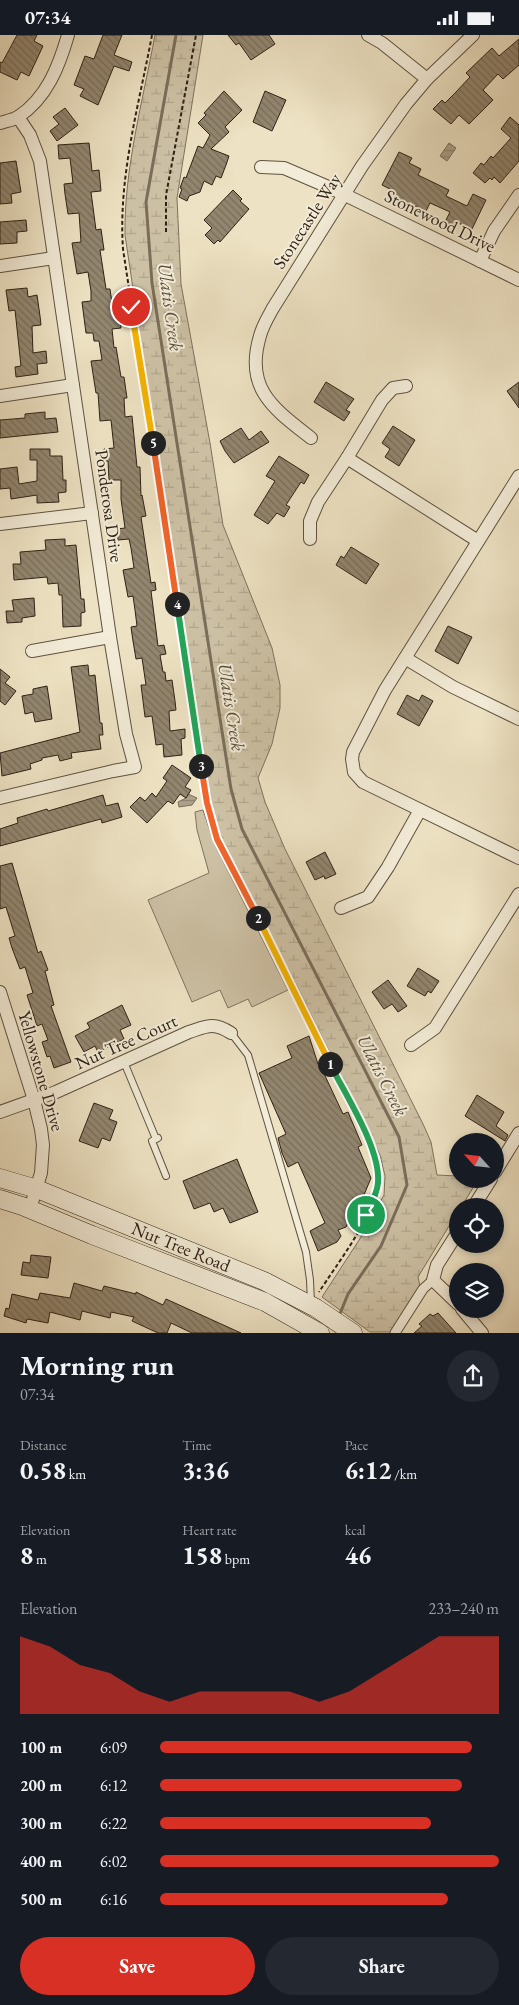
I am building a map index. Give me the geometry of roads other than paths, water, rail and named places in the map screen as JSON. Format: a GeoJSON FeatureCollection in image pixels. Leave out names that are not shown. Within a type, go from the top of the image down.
{"type":"FeatureCollection","features":[{"type":"Feature","properties":{"kind":"main road","name":"Nut Tree Road"},"geometry":{"type":"LineString","coordinates":[[0,1178],[37,1189],[248,1274],[314,1306],[353,1332]]}},
{"type":"Feature","properties":{"kind":"main road","name":"Nut Tree Road"},"geometry":{"type":"LineString","coordinates":[[0,1199],[30,1209],[265,1302],[317,1331]]}},
{"type":"Feature","properties":{"kind":"street"},"geometry":{"type":"LineString","coordinates":[[0,123],[18,117],[40,96],[54,77],[68,35]]}},
{"type":"Feature","properties":{"kind":"street"},"geometry":{"type":"LineString","coordinates":[[368,35],[382,43],[427,79]]}},
{"type":"Feature","properties":{"kind":"street","name":"Stonecastle Way"},"geometry":{"type":"LineString","coordinates":[[312,438],[284,417],[267,400],[257,381],[256,357],[260,336],[272,308],[384,135],[427,79],[473,35]]}},
{"type":"Feature","properties":{"kind":"street","name":"Ponderosa Drive"},"geometry":{"type":"LineString","coordinates":[[0,798],[135,767],[126,734],[110,637],[40,161],[30,135],[18,117]]}},
{"type":"Feature","properties":{"kind":"street","name":"Stonewood Drive"},"geometry":{"type":"LineString","coordinates":[[261,167],[284,168],[345,195],[519,280]]}},
{"type":"Feature","properties":{"kind":"street"},"geometry":{"type":"LineString","coordinates":[[480,261],[494,231],[519,195]]}},
{"type":"Feature","properties":{"kind":"street"},"geometry":{"type":"LineString","coordinates":[[0,266],[54,258]]}},
{"type":"Feature","properties":{"kind":"street"},"geometry":{"type":"LineString","coordinates":[[0,396],[73,385]]}},
{"type":"Feature","properties":{"kind":"street"},"geometry":{"type":"LineString","coordinates":[[310,539],[310,521],[318,502],[382,400],[393,389],[406,386]]}},
{"type":"Feature","properties":{"kind":"street"},"geometry":{"type":"LineString","coordinates":[[347,458],[478,541]]}},
{"type":"Feature","properties":{"kind":"street"},"geometry":{"type":"LineString","coordinates":[[519,476],[385,690],[353,752],[352,766],[358,779],[363,782],[519,858]]}},
{"type":"Feature","properties":{"kind":"street"},"geometry":{"type":"LineString","coordinates":[[0,524],[92,513]]}},
{"type":"Feature","properties":{"kind":"street"},"geometry":{"type":"LineString","coordinates":[[32,651],[110,637]]}},
{"type":"Feature","properties":{"kind":"street"},"geometry":{"type":"LineString","coordinates":[[405,658],[452,687],[519,719]]}},
{"type":"Feature","properties":{"kind":"street"},"geometry":{"type":"LineString","coordinates":[[341,908],[368,897],[388,867],[420,810]]}},
{"type":"Feature","properties":{"kind":"street"},"geometry":{"type":"LineString","coordinates":[[411,1045],[434,1028],[519,894]]}},
{"type":"Feature","properties":{"kind":"street","name":"Yellowstone Drive"},"geometry":{"type":"LineString","coordinates":[[0,992],[34,1100],[43,1145],[41,1173],[30,1209]]}},
{"type":"Feature","properties":{"kind":"street","name":"Nut Tree Court"},"geometry":{"type":"LineString","coordinates":[[34,1100],[211,1024],[231,1033]]}},
{"type":"Feature","properties":{"kind":"street"},"geometry":{"type":"LineString","coordinates":[[0,1112],[34,1100]]}},
{"type":"Feature","properties":{"kind":"street"},"geometry":{"type":"LineString","coordinates":[[504,1157],[519,1133]]}},
{"type":"Feature","properties":{"kind":"street"},"geometry":{"type":"LineString","coordinates":[[395,1333],[423,1289],[433,1280],[437,1265],[449,1246]]}},
{"type":"Feature","properties":{"kind":"street"},"geometry":{"type":"LineString","coordinates":[[433,1280],[449,1295]]}},
{"type":"Feature","properties":{"kind":"street"},"geometry":{"type":"LineString","coordinates":[[470,1318],[482,1333]]}},
{"type":"Feature","properties":{"kind":"lane"},"geometry":{"type":"LineString","coordinates":[[231,1033],[248,1055],[306,1252],[314,1306]]}},
{"type":"Feature","properties":{"kind":"lane"},"geometry":{"type":"LineString","coordinates":[[124,1062],[158,1138],[152,1141],[166,1176]]}},
{"type":"Feature","properties":{"kind":"waterway","name":"Ulatis Creek"},"geometry":{"type":"LineString","coordinates":[[176,35],[146,202],[152,283],[231,789],[242,829],[399,1137],[407,1185],[381,1246],[348,1294],[339,1316]]}}]}
